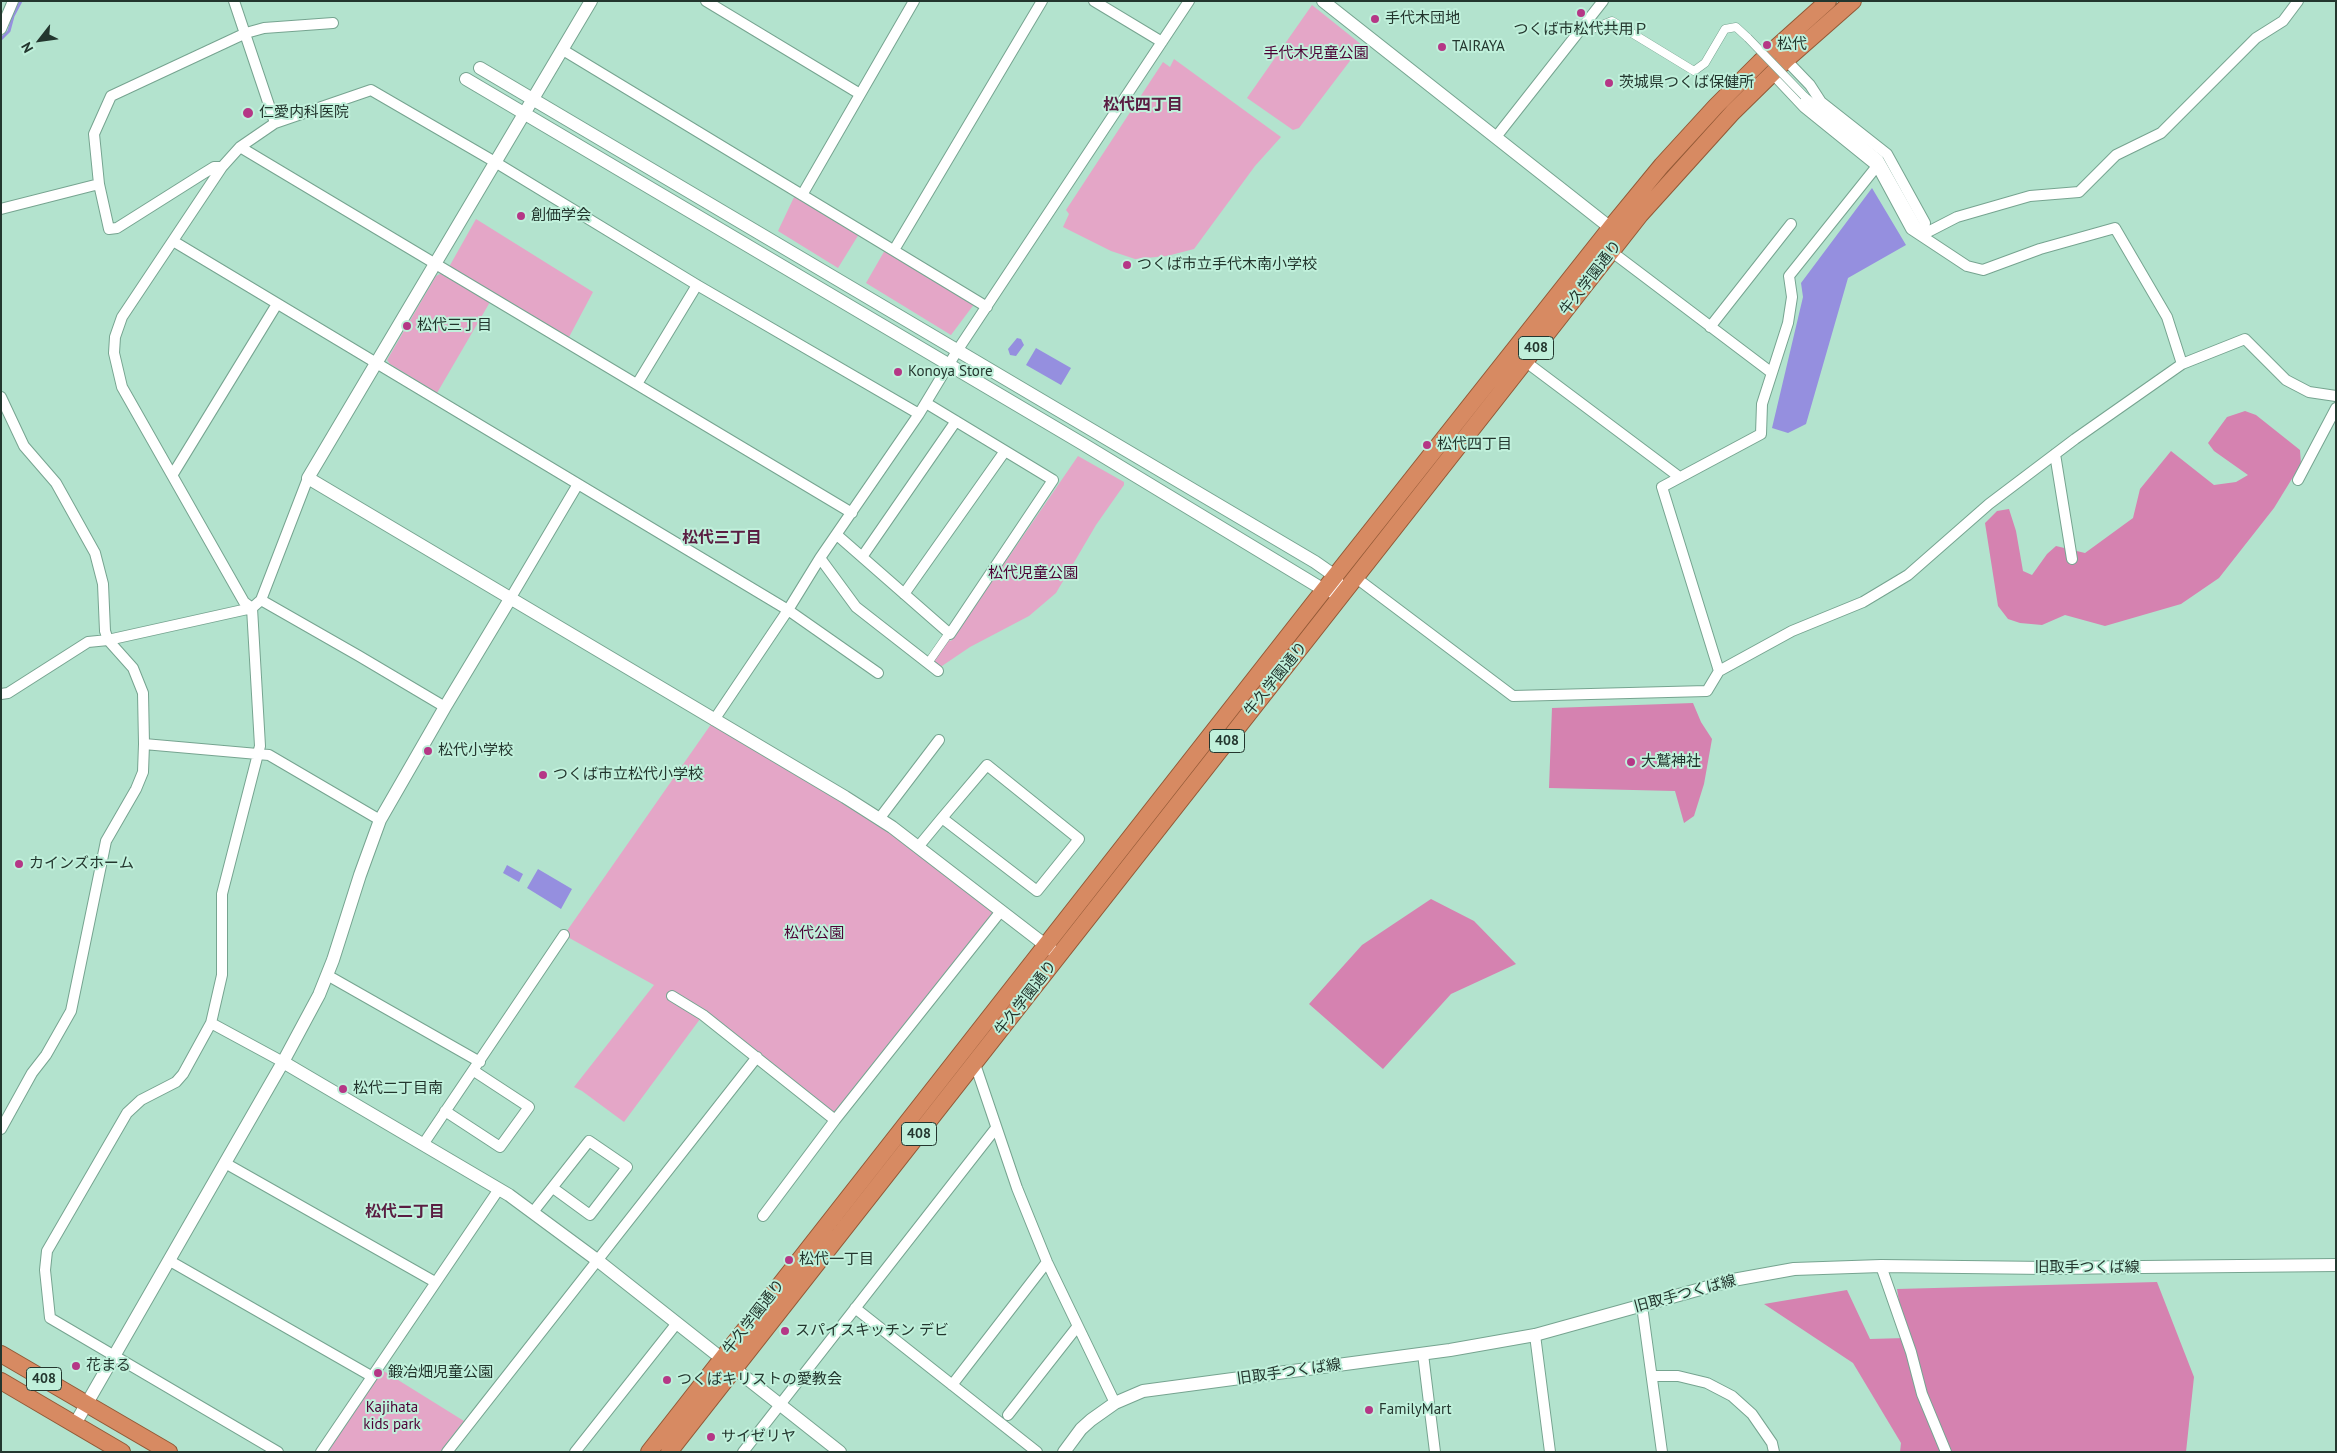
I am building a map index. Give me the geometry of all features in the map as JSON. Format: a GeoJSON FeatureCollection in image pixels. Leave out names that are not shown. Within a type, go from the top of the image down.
{"type":"FeatureCollection","features":[{"type":"Feature","properties":{"kind":"highway","name":"牛久学園通り"},"geometry":{"type":"LineString","coordinates":[[649,1452],[728,1363],[975,1064],[1052,950],[1355,578],[1612,252],[1617,232],[1662,165],[1716,106],[1760,62],[1828,1]]}},
{"type":"Feature","properties":{"kind":"highway","name":"牛久学園通り"},"geometry":{"type":"LineString","coordinates":[[669,1452],[728,1363],[1052,950],[1335,576],[1617,232],[1772,73],[1853,1]]}},
{"type":"Feature","properties":{"kind":"highway","name":"408"},"geometry":{"type":"LineString","coordinates":[[1,1354],[169,1452]]}},
{"type":"Feature","properties":{"kind":"highway","name":"408"},"geometry":{"type":"LineString","coordinates":[[1,1381],[117,1451]]}},
{"type":"Feature","properties":{"kind":"street"},"geometry":{"type":"LineString","coordinates":[[1,29],[13,1]]}},
{"type":"Feature","properties":{"kind":"street"},"geometry":{"type":"LineString","coordinates":[[234,1],[275,123]]}},
{"type":"Feature","properties":{"kind":"street"},"geometry":{"type":"LineString","coordinates":[[1,694],[8,693],[88,642],[108,640],[252,608],[261,600],[308,478],[591,1]]}},
{"type":"Feature","properties":{"kind":"street"},"geometry":{"type":"LineString","coordinates":[[706,1],[860,94]]}},
{"type":"Feature","properties":{"kind":"street"},"geometry":{"type":"LineString","coordinates":[[802,194],[914,1]]}},
{"type":"Feature","properties":{"kind":"street"},"geometry":{"type":"LineString","coordinates":[[894,250],[1042,1]]}},
{"type":"Feature","properties":{"kind":"street"},"geometry":{"type":"LineString","coordinates":[[1094,1],[1162,42]]}},
{"type":"Feature","properties":{"kind":"street"},"geometry":{"type":"LineString","coordinates":[[714,720],[788,610],[820,558],[919,414],[957,351],[1189,1]]}},
{"type":"Feature","properties":{"kind":"street"},"geometry":{"type":"LineString","coordinates":[[1323,1],[1617,232]]}},
{"type":"Feature","properties":{"kind":"street"},"geometry":{"type":"LineString","coordinates":[[1496,137],[1603,1]]}},
{"type":"Feature","properties":{"kind":"street"},"geometry":{"type":"LineString","coordinates":[[1922,235],[1957,217],[2030,196],[2079,192],[2116,155],[2161,133],[2256,38],[2283,21],[2298,1]]}},
{"type":"Feature","properties":{"kind":"street"},"geometry":{"type":"LineString","coordinates":[[1582,26],[1590,30],[1612,21],[1694,71],[1705,63],[1725,28],[1736,27],[1804,96],[1879,159],[1922,235]]}},
{"type":"Feature","properties":{"kind":"street"},"geometry":{"type":"LineString","coordinates":[[222,166],[201,175],[117,228],[109,229],[99,184],[94,134],[111,96],[246,33],[264,28],[334,22]]}},
{"type":"Feature","properties":{"kind":"street"},"geometry":{"type":"LineString","coordinates":[[562,50],[987,307]]}},
{"type":"Feature","properties":{"kind":"street"},"geometry":{"type":"LineString","coordinates":[[1786,60],[1810,85],[1821,102],[1887,154],[1925,223],[1922,235]]}},
{"type":"Feature","properties":{"kind":"street"},"geometry":{"type":"LineString","coordinates":[[480,68],[1335,576],[1342,594]]}},
{"type":"Feature","properties":{"kind":"street"},"geometry":{"type":"LineString","coordinates":[[1772,73],[1804,107],[1877,166],[1911,229],[1967,266],[1983,270],[2040,249],[2115,228],[2167,317],[2182,364]]}},
{"type":"Feature","properties":{"kind":"street"},"geometry":{"type":"LineString","coordinates":[[466,79],[948,366],[1084,444],[1324,590],[1342,594]]}},
{"type":"Feature","properties":{"kind":"street"},"geometry":{"type":"LineString","coordinates":[[278,1452],[50,1318],[45,1270],[47,1252],[127,1113],[141,1100],[176,1082],[183,1074],[211,1023],[222,975],[222,894],[260,746],[252,608],[244,602],[122,387],[114,353],[115,337],[122,317],[222,166],[240,147],[275,123],[371,90],[495,162],[697,285],[919,414]]}},
{"type":"Feature","properties":{"kind":"street"},"geometry":{"type":"LineString","coordinates":[[240,147],[852,513]]}},
{"type":"Feature","properties":{"kind":"street"},"geometry":{"type":"LineString","coordinates":[[1719,671],[1662,487],[1678,476],[1761,434],[1762,404],[1788,323],[1792,297],[1789,276],[1877,166]]}},
{"type":"Feature","properties":{"kind":"street"},"geometry":{"type":"LineString","coordinates":[[1,209],[99,184]]}},
{"type":"Feature","properties":{"kind":"street"},"geometry":{"type":"LineString","coordinates":[[1710,327],[1791,224]]}},
{"type":"Feature","properties":{"kind":"street"},"geometry":{"type":"LineString","coordinates":[[172,241],[788,610],[878,672]]}},
{"type":"Feature","properties":{"kind":"street"},"geometry":{"type":"LineString","coordinates":[[1612,252],[1772,373]]}},
{"type":"Feature","properties":{"kind":"street"},"geometry":{"type":"LineString","coordinates":[[637,384],[697,285]]}},
{"type":"Feature","properties":{"kind":"street"},"geometry":{"type":"LineString","coordinates":[[173,474],[277,304]]}},
{"type":"Feature","properties":{"kind":"street"},"geometry":{"type":"LineString","coordinates":[[1355,578],[1513,696],[1707,691],[1719,671],[1792,631],[1863,602],[1908,575],[1989,504],[2142,390],[2182,364],[2245,339],[2286,380],[2309,392],[2336,396]]}},
{"type":"Feature","properties":{"kind":"street"},"geometry":{"type":"LineString","coordinates":[[1526,362],[1678,476]]}},
{"type":"Feature","properties":{"kind":"street"},"geometry":{"type":"LineString","coordinates":[[1,397],[24,446],[56,483],[95,553],[103,584],[105,631],[108,640],[133,668],[143,693],[144,744],[143,772],[136,789],[106,841],[71,1011],[46,1055],[32,1073],[1,1129]]}},
{"type":"Feature","properties":{"kind":"street"},"geometry":{"type":"LineString","coordinates":[[926,403],[1053,480],[928,663]]}},
{"type":"Feature","properties":{"kind":"street"},"geometry":{"type":"LineString","coordinates":[[2298,480],[2336,408]]}},
{"type":"Feature","properties":{"kind":"street"},"geometry":{"type":"LineString","coordinates":[[862,557],[956,421]]}},
{"type":"Feature","properties":{"kind":"street"},"geometry":{"type":"LineString","coordinates":[[904,594],[1005,451]]}},
{"type":"Feature","properties":{"kind":"street"},"geometry":{"type":"LineString","coordinates":[[2055,454],[2072,559]]}},
{"type":"Feature","properties":{"kind":"street"},"geometry":{"type":"LineString","coordinates":[[308,478],[845,797],[918,847],[1052,950]]}},
{"type":"Feature","properties":{"kind":"street"},"geometry":{"type":"LineString","coordinates":[[75,1424],[283,1062],[327,975],[380,820],[578,484]]}},
{"type":"Feature","properties":{"kind":"street"},"geometry":{"type":"LineString","coordinates":[[837,535],[949,633]]}},
{"type":"Feature","properties":{"kind":"street"},"geometry":{"type":"LineString","coordinates":[[820,558],[856,607],[938,671]]}},
{"type":"Feature","properties":{"kind":"street"},"geometry":{"type":"LineString","coordinates":[[261,600],[360,656],[445,708]]}},
{"type":"Feature","properties":{"kind":"street"},"geometry":{"type":"LineString","coordinates":[[879,819],[939,740]]}},
{"type":"Feature","properties":{"kind":"street"},"geometry":{"type":"LineString","coordinates":[[144,744],[269,755],[380,820]]}},
{"type":"Feature","properties":{"kind":"street"},"geometry":{"type":"LineString","coordinates":[[918,847],[942,818],[987,765],[1079,839],[1037,891],[942,818]]}},
{"type":"Feature","properties":{"kind":"street"},"geometry":{"type":"LineString","coordinates":[[763,1216],[835,1120],[1001,911]]}},
{"type":"Feature","properties":{"kind":"street"},"geometry":{"type":"LineString","coordinates":[[424,1143],[564,935]]}},
{"type":"Feature","properties":{"kind":"street"},"geometry":{"type":"LineString","coordinates":[[327,975],[480,1062]]}},
{"type":"Feature","properties":{"kind":"street"},"geometry":{"type":"LineString","coordinates":[[672,996],[703,1015],[835,1120]]}},
{"type":"Feature","properties":{"kind":"street"},"geometry":{"type":"LineString","coordinates":[[211,1023],[283,1062],[499,1188],[597,1260],[840,1452]]}},
{"type":"Feature","properties":{"kind":"street"},"geometry":{"type":"LineString","coordinates":[[447,1452],[757,1057]]}},
{"type":"Feature","properties":{"kind":"street"},"geometry":{"type":"LineString","coordinates":[[975,1064],[1017,1188],[1047,1262],[1115,1403]]}},
{"type":"Feature","properties":{"kind":"street"},"geometry":{"type":"LineString","coordinates":[[445,1112],[500,1147],[529,1107],[474,1071]]}},
{"type":"Feature","properties":{"kind":"street"},"geometry":{"type":"LineString","coordinates":[[743,1452],[996,1128]]}},
{"type":"Feature","properties":{"kind":"street"},"geometry":{"type":"LineString","coordinates":[[533,1212],[589,1141],[627,1167],[590,1215],[553,1188]]}},
{"type":"Feature","properties":{"kind":"street"},"geometry":{"type":"LineString","coordinates":[[225,1163],[435,1282]]}},
{"type":"Feature","properties":{"kind":"street"},"geometry":{"type":"LineString","coordinates":[[321,1452],[499,1188]]}},
{"type":"Feature","properties":{"kind":"street"},"geometry":{"type":"LineString","coordinates":[[170,1261],[371,1376]]}},
{"type":"Feature","properties":{"kind":"street"},"geometry":{"type":"LineString","coordinates":[[952,1385],[1047,1262]]}},
{"type":"Feature","properties":{"kind":"street","name":"旧取手つくば線"},"geometry":{"type":"LineString","coordinates":[[1064,1452],[1081,1429],[1115,1403],[1143,1391],[1423,1354],[1535,1335],[1734,1280],[1794,1269],[1881,1266],[2046,1268],[2336,1265]]}},
{"type":"Feature","properties":{"kind":"street"},"geometry":{"type":"LineString","coordinates":[[1881,1266],[1911,1352],[1922,1394],[1946,1452]]}},
{"type":"Feature","properties":{"kind":"street"},"geometry":{"type":"LineString","coordinates":[[1642,1306],[1662,1452]]}},
{"type":"Feature","properties":{"kind":"street"},"geometry":{"type":"LineString","coordinates":[[855,1308],[1037,1452]]}},
{"type":"Feature","properties":{"kind":"street"},"geometry":{"type":"LineString","coordinates":[[575,1452],[677,1323]]}},
{"type":"Feature","properties":{"kind":"street"},"geometry":{"type":"LineString","coordinates":[[1008,1414],[1077,1327]]}},
{"type":"Feature","properties":{"kind":"street"},"geometry":{"type":"LineString","coordinates":[[1535,1335],[1550,1452]]}},
{"type":"Feature","properties":{"kind":"street"},"geometry":{"type":"LineString","coordinates":[[1423,1354],[1435,1452]]}},
{"type":"Feature","properties":{"kind":"street"},"geometry":{"type":"LineString","coordinates":[[1652,1376],[1678,1376],[1707,1382],[1732,1396],[1752,1414],[1772,1443],[1774,1452]]}},
{"type":"Feature","properties":{"kind":"green space","name":"手代木児童公園"},"geometry":{"type":"Polygon","coordinates":[[[1312,5],[1362,45],[1299,128],[1293,130],[1247,98],[1312,5]]]}},
{"type":"Feature","properties":{"kind":"green space"},"geometry":{"type":"Polygon","coordinates":[[[1174,59],[1281,137],[1255,166],[1194,249],[1167,256],[1135,259],[1111,251],[1063,227],[1069,214],[1066,210],[1163,62],[1170,67],[1174,59]]]}},
{"type":"Feature","properties":{"kind":"green space"},"geometry":{"type":"Polygon","coordinates":[[[795,195],[859,234],[838,268],[778,231],[795,195]]]}},
{"type":"Feature","properties":{"kind":"green space"},"geometry":{"type":"Polygon","coordinates":[[[476,219],[593,292],[568,339],[449,267],[476,219]]]}},
{"type":"Feature","properties":{"kind":"green space"},"geometry":{"type":"Polygon","coordinates":[[[885,250],[975,303],[951,335],[866,283],[885,250]]]}},
{"type":"Feature","properties":{"kind":"green space"},"geometry":{"type":"Polygon","coordinates":[[[442,273],[490,302],[437,393],[390,364],[387,360],[436,276],[442,273]]]}},
{"type":"Feature","properties":{"kind":"green space","name":"松代児童公園"},"geometry":{"type":"Polygon","coordinates":[[[1078,456],[1124,482],[1124,485],[1096,525],[1056,593],[1029,616],[970,647],[939,668],[932,663],[949,640],[951,641],[1078,456]]]}},
{"type":"Feature","properties":{"kind":"green space","name":"松代公園"},"geometry":{"type":"Polygon","coordinates":[[[714,720],[845,797],[1001,911],[835,1120],[703,1015],[624,1122],[574,1087],[654,985],[564,935],[714,720]]]}},
{"type":"Feature","properties":{"kind":"green space","name":"Kajihata kids park"},"geometry":{"type":"Polygon","coordinates":[[[382,1370],[464,1421],[440,1452],[325,1452],[382,1370]]]}},
{"type":"Feature","properties":{"kind":"shaded area"},"geometry":{"type":"Polygon","coordinates":[[[1872,188],[1906,245],[1848,278],[1806,424],[1788,433],[1772,428],[1803,297],[1801,283],[1872,188]]]}},
{"type":"Feature","properties":{"kind":"shaded area"},"geometry":{"type":"Polygon","coordinates":[[[1017,338],[1021,339],[1024,345],[1016,356],[1010,355],[1008,349],[1017,338]]]}},
{"type":"Feature","properties":{"kind":"shaded area"},"geometry":{"type":"Polygon","coordinates":[[[1036,348],[1071,368],[1061,385],[1026,365],[1036,348]]]}},
{"type":"Feature","properties":{"kind":"shaded area"},"geometry":{"type":"Polygon","coordinates":[[[2245,411],[2256,415],[2300,450],[2301,464],[2274,508],[2219,578],[2181,604],[2105,626],[2065,615],[2042,625],[2020,623],[2008,619],[1998,606],[1985,523],[1997,511],[2009,509],[2016,531],[2023,571],[2032,575],[2047,554],[2056,546],[2085,553],[2133,518],[2140,489],[2171,451],[2214,485],[2236,482],[2248,475],[2214,451],[2208,443],[2227,417],[2245,411]]]}},
{"type":"Feature","properties":{"kind":"shaded area"},"geometry":{"type":"Polygon","coordinates":[[[1693,703],[1701,722],[1712,739],[1704,784],[1694,816],[1684,823],[1675,791],[1549,788],[1552,708],[1693,703]]]}},
{"type":"Feature","properties":{"kind":"shaded area"},"geometry":{"type":"Polygon","coordinates":[[[507,865],[523,874],[519,882],[503,873],[507,865]]]}},
{"type":"Feature","properties":{"kind":"shaded area"},"geometry":{"type":"Polygon","coordinates":[[[538,869],[572,889],[561,909],[527,888],[538,869]]]}},
{"type":"Feature","properties":{"kind":"shaded area"},"geometry":{"type":"Polygon","coordinates":[[[1431,899],[1474,921],[1516,964],[1451,994],[1383,1069],[1309,1004],[1362,945],[1431,899]]]}},
{"type":"Feature","properties":{"kind":"shaded area"},"geometry":{"type":"Polygon","coordinates":[[[2157,1282],[2194,1377],[2186,1452],[1900,1452],[1901,1443],[1853,1363],[1764,1304],[1847,1290],[1870,1339],[1905,1338],[1897,1289],[2157,1282]]]}},
{"type":"Feature","properties":{"kind":"waterway"},"geometry":{"type":"LineString","coordinates":[[1,39],[9,31],[13,16],[21,1]]}},
{"type":"Feature","properties":{"kind":"place","name":"つくば市松代共用Ｐ"},"geometry":{"type":"Point","coordinates":[1581,13]}},
{"type":"Feature","properties":{"kind":"place","name":"手代木団地"},"geometry":{"type":"Point","coordinates":[1375,19]}},
{"type":"Feature","properties":{"kind":"place","name":"松代"},"geometry":{"type":"Point","coordinates":[1767,45]}},
{"type":"Feature","properties":{"kind":"place","name":"TAIRAYA"},"geometry":{"type":"Point","coordinates":[1442,47]}},
{"type":"Feature","properties":{"kind":"place","name":"茨城県つくば保健所"},"geometry":{"type":"Point","coordinates":[1609,83]}},
{"type":"Feature","properties":{"kind":"place","name":"仁愛内科医院"},"geometry":{"type":"Point","coordinates":[248,113]}},
{"type":"Feature","properties":{"kind":"place","name":"創価学会"},"geometry":{"type":"Point","coordinates":[521,216]}},
{"type":"Feature","properties":{"kind":"place","name":"つくば市立手代木南小学校"},"geometry":{"type":"Point","coordinates":[1127,265]}},
{"type":"Feature","properties":{"kind":"place","name":"松代三丁目"},"geometry":{"type":"Point","coordinates":[407,326]}},
{"type":"Feature","properties":{"kind":"place","name":"Konoya Store"},"geometry":{"type":"Point","coordinates":[898,372]}},
{"type":"Feature","properties":{"kind":"place","name":"松代四丁目"},"geometry":{"type":"Point","coordinates":[1427,445]}},
{"type":"Feature","properties":{"kind":"place","name":"松代小学校"},"geometry":{"type":"Point","coordinates":[428,751]}},
{"type":"Feature","properties":{"kind":"place","name":"大鷲神社"},"geometry":{"type":"Point","coordinates":[1631,762]}},
{"type":"Feature","properties":{"kind":"place","name":"つくば市立松代小学校"},"geometry":{"type":"Point","coordinates":[543,775]}},
{"type":"Feature","properties":{"kind":"place","name":"カインズホーム"},"geometry":{"type":"Point","coordinates":[19,864]}},
{"type":"Feature","properties":{"kind":"place","name":"松代二丁目南"},"geometry":{"type":"Point","coordinates":[343,1089]}},
{"type":"Feature","properties":{"kind":"place","name":"松代一丁目"},"geometry":{"type":"Point","coordinates":[789,1260]}},
{"type":"Feature","properties":{"kind":"place","name":"スパイスキッチン デビ"},"geometry":{"type":"Point","coordinates":[785,1331]}},
{"type":"Feature","properties":{"kind":"place","name":"花まる"},"geometry":{"type":"Point","coordinates":[76,1366]}},
{"type":"Feature","properties":{"kind":"place","name":"鍛冶畑児童公園"},"geometry":{"type":"Point","coordinates":[378,1373]}},
{"type":"Feature","properties":{"kind":"place","name":"つくばキリストの愛教会"},"geometry":{"type":"Point","coordinates":[667,1380]}},
{"type":"Feature","properties":{"kind":"place","name":"FamilyMart"},"geometry":{"type":"Point","coordinates":[1369,1410]}},
{"type":"Feature","properties":{"kind":"place","name":"サイゼリヤ"},"geometry":{"type":"Point","coordinates":[711,1437]}},
{"type":"Feature","properties":{"kind":"district","name":"松代四丁目"},"geometry":{"type":"Point","coordinates":[1143,105]}},
{"type":"Feature","properties":{"kind":"district","name":"松代三丁目"},"geometry":{"type":"Point","coordinates":[722,538]}},
{"type":"Feature","properties":{"kind":"district","name":"松代二丁目"},"geometry":{"type":"Point","coordinates":[405,1212]}}]}
